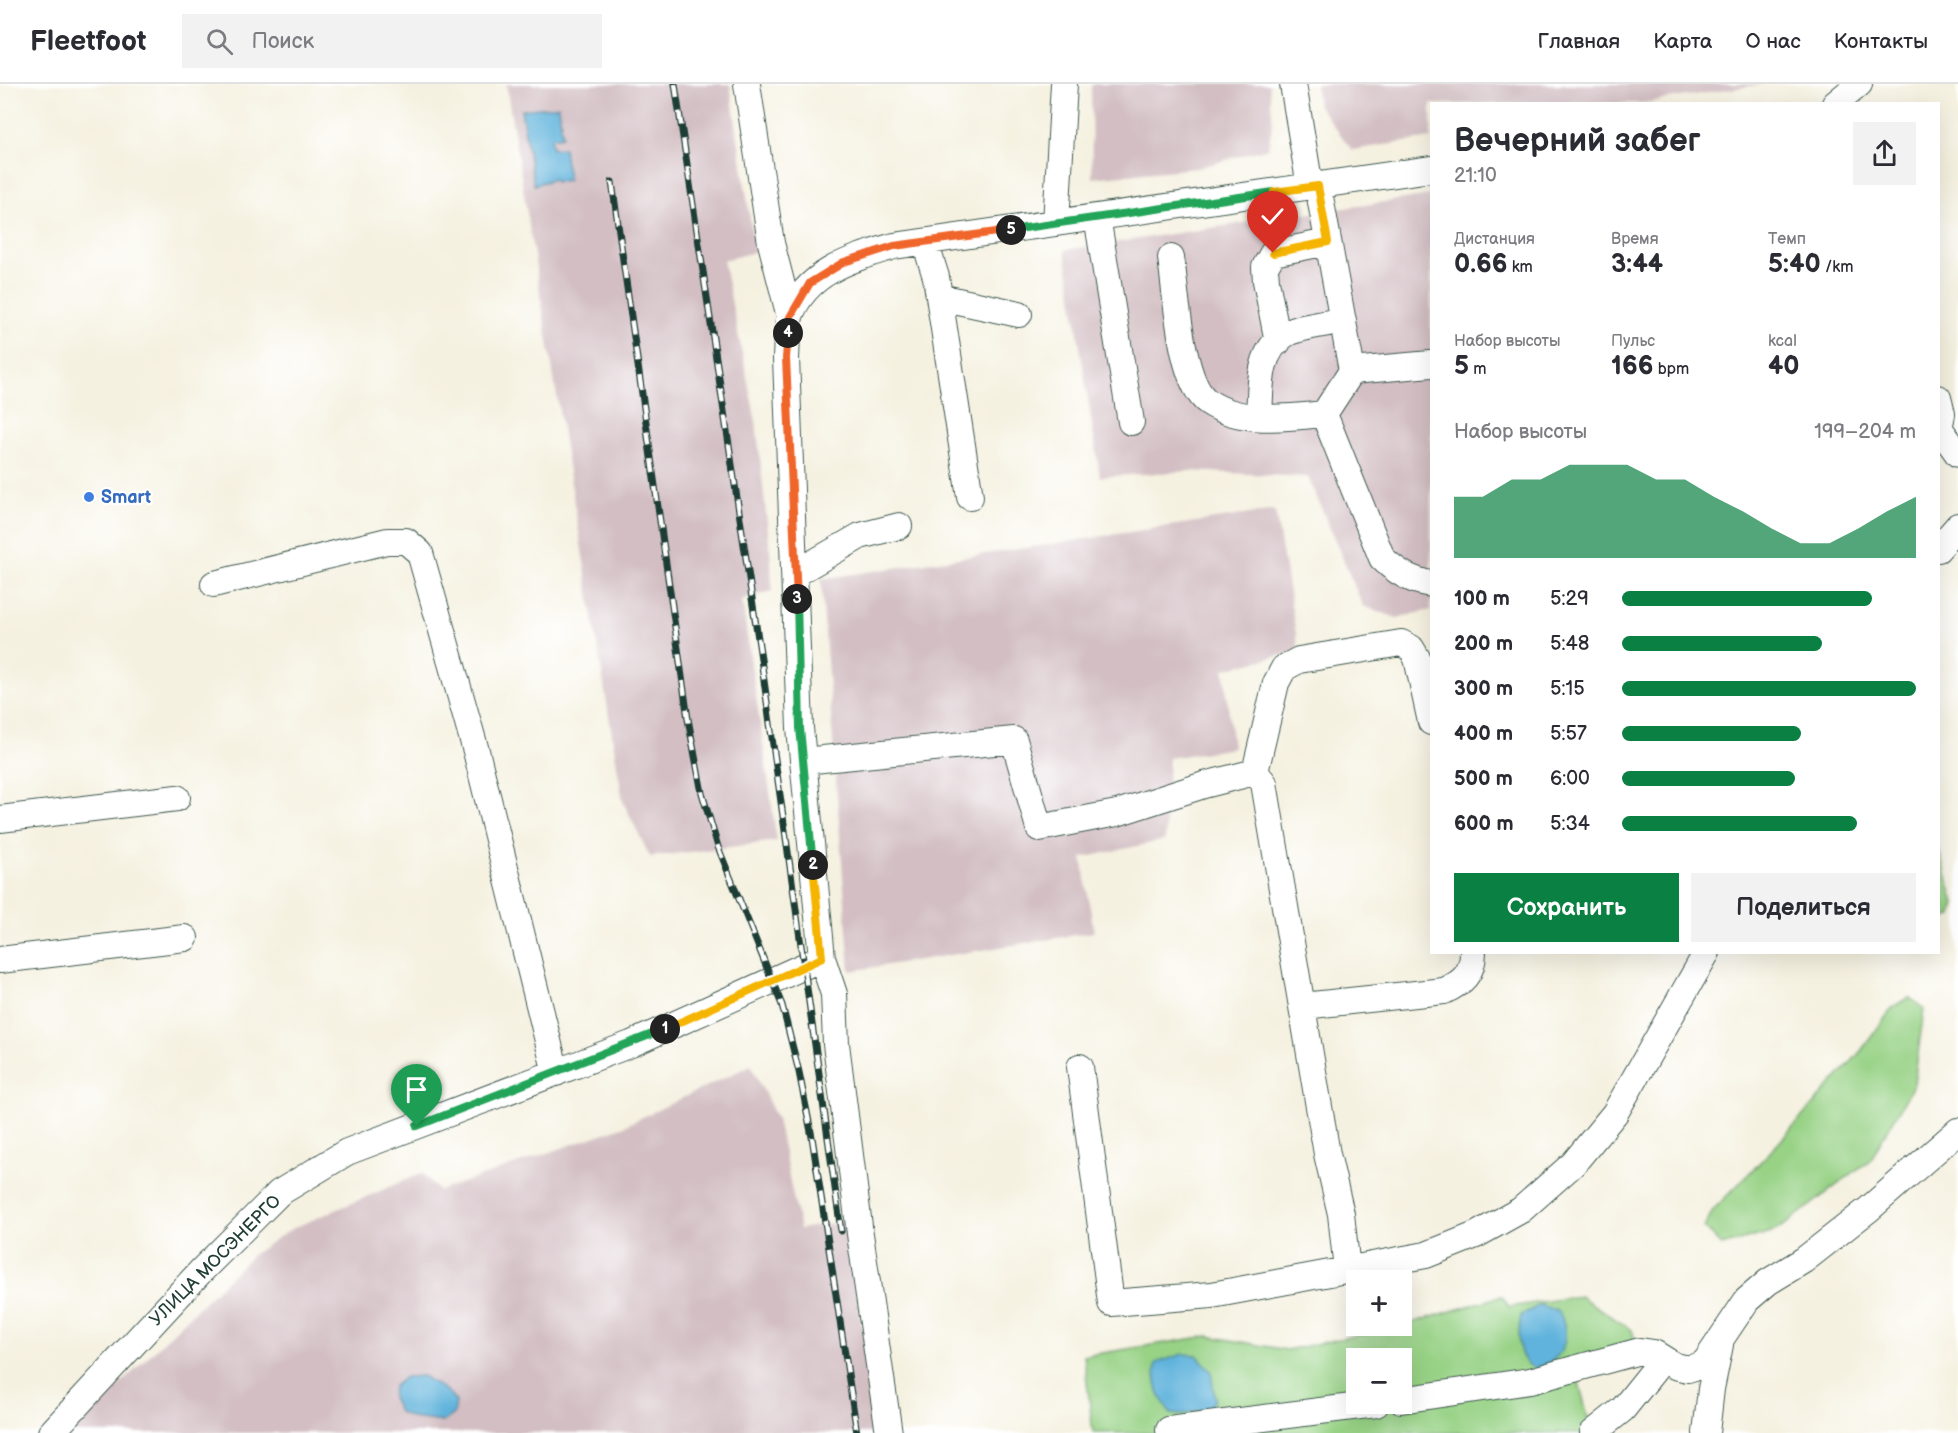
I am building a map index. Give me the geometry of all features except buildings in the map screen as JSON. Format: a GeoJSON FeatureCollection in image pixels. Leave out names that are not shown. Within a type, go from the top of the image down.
{"type":"FeatureCollection","features":[{"type":"Feature","properties":{"kind":"street"},"geometry":{"type":"LineString","coordinates":[[747,84],[771,243],[790,317],[786,358],[796,573],[800,728],[822,958],[834,994],[836,1044],[860,1234],[890,1433]]}},
{"type":"Feature","properties":{"kind":"street"},"geometry":{"type":"LineString","coordinates":[[1056,223],[1064,84]]}},
{"type":"Feature","properties":{"kind":"street"},"geometry":{"type":"LineString","coordinates":[[1171,258],[1188,366],[1195,385],[1206,401],[1224,410],[1259,417],[1283,419],[1324,414],[1352,371],[1328,242],[1293,84]]}},
{"type":"Feature","properties":{"kind":"street"},"geometry":{"type":"LineString","coordinates":[[1837,102],[1859,84]]}},
{"type":"Feature","properties":{"kind":"street"},"geometry":{"type":"LineString","coordinates":[[790,317],[810,283],[844,262],[894,246],[1430,169]]}},
{"type":"Feature","properties":{"kind":"street"},"geometry":{"type":"LineString","coordinates":[[1097,217],[1131,422]]}},
{"type":"Feature","properties":{"kind":"street"},"geometry":{"type":"LineString","coordinates":[[925,242],[939,297],[970,497]]}},
{"type":"Feature","properties":{"kind":"street"},"geometry":{"type":"LineString","coordinates":[[1278,342],[1265,267],[1273,253],[1328,242]]}},
{"type":"Feature","properties":{"kind":"street"},"geometry":{"type":"LineString","coordinates":[[939,297],[1019,314]]}},
{"type":"Feature","properties":{"kind":"street"},"geometry":{"type":"LineString","coordinates":[[1259,417],[1263,365],[1278,342],[1285,334],[1343,320]]}},
{"type":"Feature","properties":{"kind":"street"},"geometry":{"type":"LineString","coordinates":[[1352,371],[1430,364]]}},
{"type":"Feature","properties":{"kind":"street"},"geometry":{"type":"LineString","coordinates":[[1940,406],[1942,414],[1940,425]]}},
{"type":"Feature","properties":{"kind":"street"},"geometry":{"type":"LineString","coordinates":[[1324,414],[1382,558],[1395,571],[1419,582],[1430,584]]}},
{"type":"Feature","properties":{"kind":"street"},"geometry":{"type":"LineString","coordinates":[[1940,432],[1958,454]]}},
{"type":"Feature","properties":{"kind":"street"},"geometry":{"type":"LineString","coordinates":[[796,573],[860,536],[899,526]]}},
{"type":"Feature","properties":{"kind":"street"},"geometry":{"type":"LineString","coordinates":[[1940,547],[1958,526]]}},
{"type":"Feature","properties":{"kind":"street"},"geometry":{"type":"LineString","coordinates":[[214,584],[387,541],[406,541],[420,553],[476,751],[556,1073]]}},
{"type":"Feature","properties":{"kind":"street"},"geometry":{"type":"LineString","coordinates":[[1255,772],[1276,683],[1284,669],[1299,660],[1401,643],[1411,648],[1417,658],[1430,717]]}},
{"type":"Feature","properties":{"kind":"street"},"geometry":{"type":"LineString","coordinates":[[803,761],[1014,740],[1039,828],[1117,813],[1204,785],[1255,772]]}},
{"type":"Feature","properties":{"kind":"street"},"geometry":{"type":"LineString","coordinates":[[1255,772],[1264,783],[1327,1154],[1341,1214],[1347,1270],[1426,1255],[1476,1235],[1521,1210],[1573,1164],[1615,1113],[1706,954]]}},
{"type":"Feature","properties":{"kind":"street"},"geometry":{"type":"LineString","coordinates":[[0,819],[177,798]]}},
{"type":"Feature","properties":{"kind":"street"},"geometry":{"type":"LineString","coordinates":[[0,960],[185,938]]}},
{"type":"Feature","properties":{"kind":"street"},"geometry":{"type":"LineString","coordinates":[[1303,1006],[1444,991],[1459,984],[1470,972],[1473,954]]}},
{"type":"Feature","properties":{"kind":"street","name":"УЛИЦА МОСЭНЕРГО"},"geometry":{"type":"LineString","coordinates":[[51,1433],[201,1271],[279,1193],[347,1152],[631,1044],[822,958]]}},
{"type":"Feature","properties":{"kind":"street"},"geometry":{"type":"LineString","coordinates":[[1080,1067],[1111,1303],[1212,1295],[1346,1270]]}},
{"type":"Feature","properties":{"kind":"street"},"geometry":{"type":"LineString","coordinates":[[1412,1398],[1530,1381],[1640,1351],[1654,1353],[1688,1369],[1704,1364],[1747,1300],[1768,1282],[1804,1260],[1859,1217],[1958,1131]]}},
{"type":"Feature","properties":{"kind":"street"},"geometry":{"type":"LineString","coordinates":[[1707,1425],[1721,1341]]}},
{"type":"Feature","properties":{"kind":"street"},"geometry":{"type":"LineString","coordinates":[[1669,1362],[1707,1425]]}},
{"type":"Feature","properties":{"kind":"street"},"geometry":{"type":"LineString","coordinates":[[1593,1433],[1623,1409],[1669,1362]]}},
{"type":"Feature","properties":{"kind":"street"},"geometry":{"type":"LineString","coordinates":[[1169,1430],[1346,1408]]}},
{"type":"Feature","properties":{"kind":"shaded area"},"geometry":{"type":"Polygon","coordinates":[[[506,84],[730,84],[755,252],[723,260],[756,421],[771,559],[772,591],[742,600],[777,841],[650,857],[623,802],[506,84]]]}},
{"type":"Feature","properties":{"kind":"shaded area"},"geometry":{"type":"Polygon","coordinates":[[[1091,84],[1269,84],[1273,122],[1268,148],[1197,168],[1092,178],[1091,84]]]}},
{"type":"Feature","properties":{"kind":"shaded area"},"geometry":{"type":"Polygon","coordinates":[[[1315,84],[1764,84],[1649,102],[1430,102],[1430,138],[1352,150],[1318,105],[1315,84]]]}},
{"type":"Feature","properties":{"kind":"shaded area"},"geometry":{"type":"Polygon","coordinates":[[[1430,195],[1430,610],[1397,618],[1363,606],[1308,477],[1190,471],[1100,477],[1065,250],[1430,195]]]}},
{"type":"Feature","properties":{"kind":"shaded area"},"geometry":{"type":"Polygon","coordinates":[[[1275,510],[1299,651],[1224,669],[1233,748],[1169,758],[1165,840],[1082,858],[1094,932],[850,971],[821,579],[1275,510]]]}},
{"type":"Feature","properties":{"kind":"shaded area"},"geometry":{"type":"Polygon","coordinates":[[[751,1065],[777,1119],[800,1229],[847,1221],[877,1433],[67,1433],[93,1411],[252,1255],[291,1229],[422,1173],[439,1191],[622,1127],[751,1065]]]}},
{"type":"Feature","properties":{"kind":"green space"},"geometry":{"type":"Polygon","coordinates":[[[1940,854],[1955,903],[1952,916],[1940,919],[1940,854]]]}},
{"type":"Feature","properties":{"kind":"green space"},"geometry":{"type":"Polygon","coordinates":[[[1909,997],[1924,1009],[1914,1084],[1871,1159],[1778,1230],[1722,1246],[1704,1228],[1713,1210],[1775,1147],[1861,1051],[1893,1007],[1909,997]]]}},
{"type":"Feature","properties":{"kind":"green space"},"geometry":{"type":"Polygon","coordinates":[[[1502,1296],[1509,1307],[1580,1296],[1632,1330],[1636,1344],[1574,1363],[1592,1433],[1093,1433],[1084,1356],[1208,1336],[1287,1350],[1354,1336],[1412,1336],[1412,1323],[1502,1296]]]}},
{"type":"Feature","properties":{"kind":"water"},"geometry":{"type":"Polygon","coordinates":[[[559,106],[562,136],[551,138],[552,149],[564,148],[568,180],[555,182],[554,179],[534,185],[521,110],[559,106]]]}},
{"type":"Feature","properties":{"kind":"water"},"geometry":{"type":"Polygon","coordinates":[[[1540,1305],[1560,1314],[1564,1323],[1565,1337],[1562,1350],[1558,1355],[1537,1369],[1530,1365],[1521,1354],[1519,1331],[1521,1315],[1540,1305]]]}},
{"type":"Feature","properties":{"kind":"water"},"geometry":{"type":"Polygon","coordinates":[[[1183,1354],[1197,1355],[1211,1371],[1215,1399],[1210,1408],[1182,1415],[1171,1414],[1158,1390],[1155,1377],[1156,1363],[1183,1354]]]}},
{"type":"Feature","properties":{"kind":"water"},"geometry":{"type":"Polygon","coordinates":[[[423,1376],[448,1392],[456,1402],[454,1414],[443,1422],[412,1418],[399,1412],[392,1397],[393,1387],[405,1377],[423,1376]]]}},
{"type":"Feature","properties":{"kind":"railway"},"geometry":{"type":"LineString","coordinates":[[675,84],[760,652],[841,1231]]}},
{"type":"Feature","properties":{"kind":"railway"},"geometry":{"type":"LineString","coordinates":[[612,182],[688,719],[702,793],[718,847],[782,1005],[799,1072],[812,1137],[857,1433]]}},
{"type":"Feature","properties":{"kind":"place","name":"Smart"},"geometry":{"type":"Point","coordinates":[89,497]}},
{"type":"Feature","properties":{"kind":"route"},"geometry":{"type":"LineString","coordinates":[[417,1126],[631,1044],[822,958],[800,728],[796,573],[786,358],[790,317],[810,283],[844,262],[894,246],[1318,186],[1328,242],[1273,253]]}}]}
